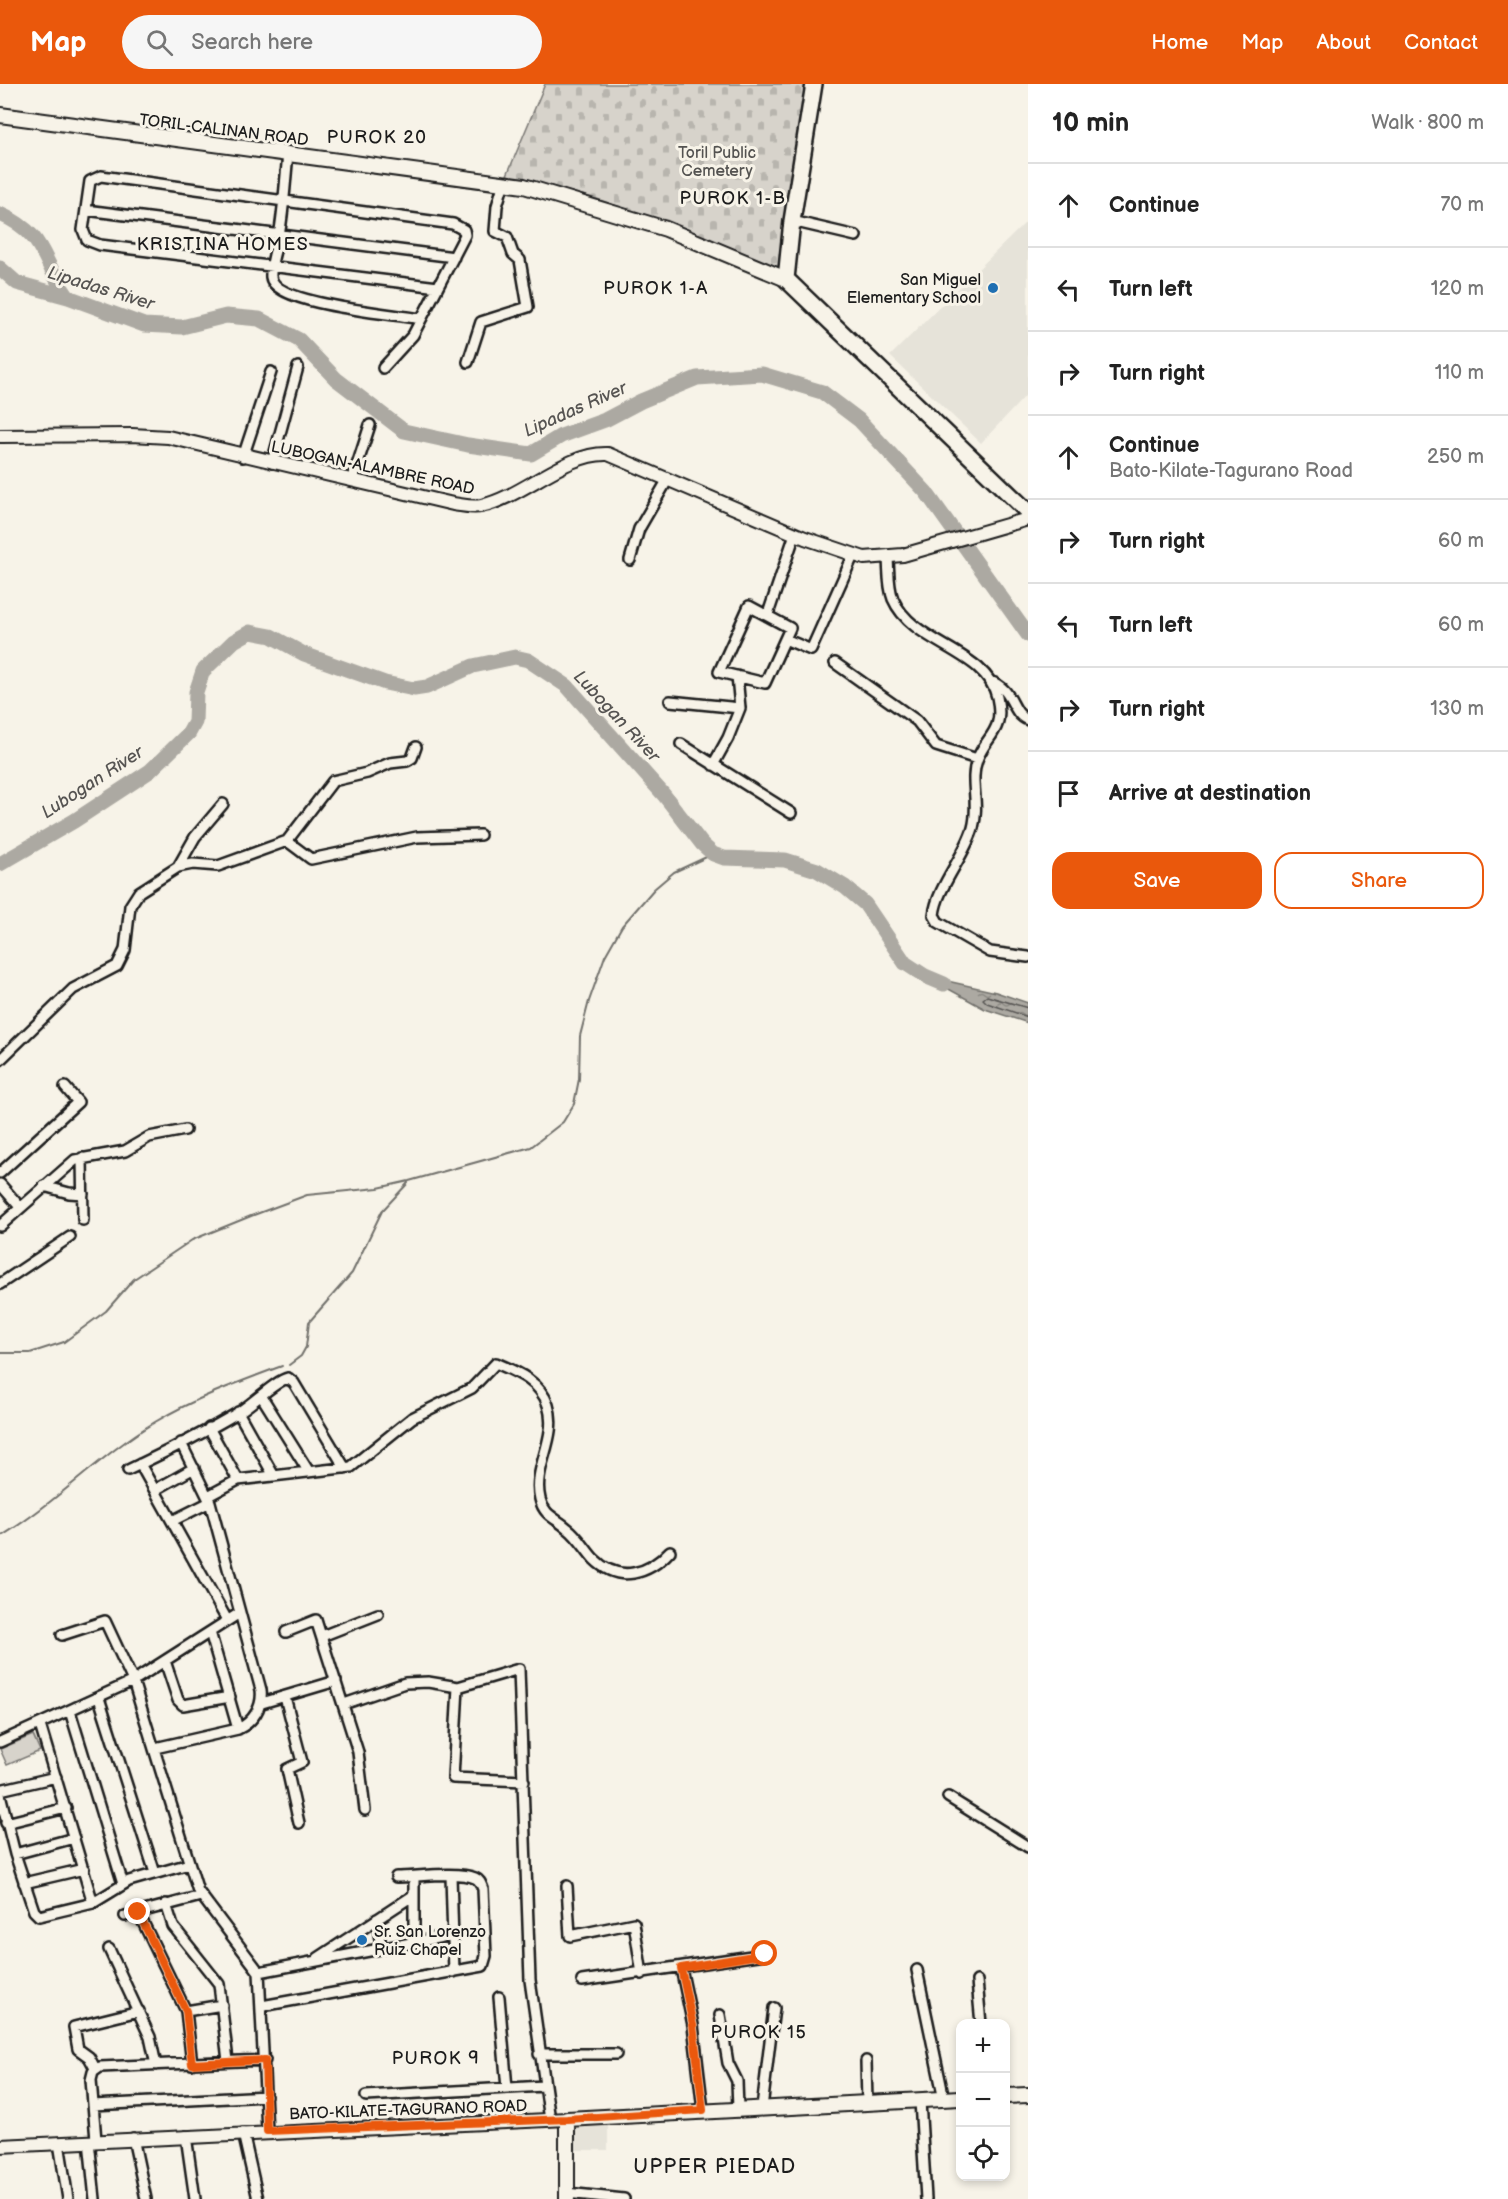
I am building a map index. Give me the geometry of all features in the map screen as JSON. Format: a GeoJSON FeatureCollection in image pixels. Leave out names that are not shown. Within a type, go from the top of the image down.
{"type":"FeatureCollection","features":[{"type":"Feature","properties":{"kind":"main road"},"geometry":{"type":"LineString","coordinates":[[814,84],[792,221],[786,279],[1028,512]]}},
{"type":"Feature","properties":{"kind":"main road","name":"TORIL-CALINAN ROAD"},"geometry":{"type":"LineString","coordinates":[[0,116],[504,182],[583,203],[666,229],[786,279]]}},
{"type":"Feature","properties":{"kind":"main road"},"geometry":{"type":"LineString","coordinates":[[1010,2096],[1028,2095]]}},
{"type":"Feature","properties":{"kind":"main road"},"geometry":{"type":"LineString","coordinates":[[567,2196],[567,2119],[956,2098]]}},
{"type":"Feature","properties":{"kind":"street"},"geometry":{"type":"LineString","coordinates":[[288,154],[284,201],[272,266],[271,278],[274,284],[312,302],[421,319]]}},
{"type":"Feature","properties":{"kind":"street"},"geometry":{"type":"LineString","coordinates":[[383,368],[413,335],[421,319],[438,287],[454,256],[465,232],[453,224],[95,176],[88,186],[84,237],[100,245],[438,287]]}},
{"type":"Feature","properties":{"kind":"street"},"geometry":{"type":"LineString","coordinates":[[468,362],[481,322],[528,307],[520,260],[513,254],[507,237],[495,231],[504,182]]}},
{"type":"Feature","properties":{"kind":"street"},"geometry":{"type":"LineString","coordinates":[[86,210],[454,256]]}},
{"type":"Feature","properties":{"kind":"street"},"geometry":{"type":"LineString","coordinates":[[792,221],[856,236]]}},
{"type":"Feature","properties":{"kind":"street"},"geometry":{"type":"LineString","coordinates":[[272,463],[298,367]]}},
{"type":"Feature","properties":{"kind":"street"},"geometry":{"type":"LineString","coordinates":[[243,457],[271,372]]}},
{"type":"Feature","properties":{"kind":"street"},"geometry":{"type":"LineString","coordinates":[[352,481],[370,425]]}},
{"type":"Feature","properties":{"kind":"street","name":"LUBOGAN-ALAMBRE ROAD"},"geometry":{"type":"LineString","coordinates":[[0,436],[153,436],[453,504],[480,507],[586,456],[596,454],[619,457],[795,534],[853,556],[888,558],[939,546],[1028,519]]}},
{"type":"Feature","properties":{"kind":"street"},"geometry":{"type":"LineString","coordinates":[[630,560],[639,529],[668,479]]}},
{"type":"Feature","properties":{"kind":"street"},"geometry":{"type":"LineString","coordinates":[[768,614],[778,592],[795,534]]}},
{"type":"Feature","properties":{"kind":"street"},"geometry":{"type":"LineString","coordinates":[[785,639],[811,650],[853,556]]}},
{"type":"Feature","properties":{"kind":"street"},"geometry":{"type":"LineString","coordinates":[[888,558],[891,592],[900,611],[919,630],[965,658],[990,681],[1004,687],[1021,716],[1028,720]]}},
{"type":"Feature","properties":{"kind":"street"},"geometry":{"type":"LineString","coordinates":[[749,606],[768,614],[790,628],[765,683],[719,672],[735,632],[749,606]]}},
{"type":"Feature","properties":{"kind":"street"},"geometry":{"type":"LineString","coordinates":[[835,663],[917,721],[936,746],[977,759]]}},
{"type":"Feature","properties":{"kind":"street"},"geometry":{"type":"LineString","coordinates":[[713,765],[729,738],[740,708],[737,676]]}},
{"type":"Feature","properties":{"kind":"street"},"geometry":{"type":"LineString","coordinates":[[990,681],[996,697],[997,724],[977,759],[974,775],[978,799],[974,826],[934,915],[938,922],[990,952],[1028,957]]}},
{"type":"Feature","properties":{"kind":"street"},"geometry":{"type":"LineString","coordinates":[[670,701],[740,708]]}},
{"type":"Feature","properties":{"kind":"street"},"geometry":{"type":"LineString","coordinates":[[681,744],[791,813]]}},
{"type":"Feature","properties":{"kind":"street"},"geometry":{"type":"LineString","coordinates":[[0,1060],[74,989],[117,966],[125,950],[128,915],[133,898],[178,867],[193,864],[218,866],[288,842],[318,802],[327,785],[341,778],[367,772],[390,763],[407,761],[412,758],[416,747]]}},
{"type":"Feature","properties":{"kind":"street"},"geometry":{"type":"LineString","coordinates":[[178,867],[195,837],[223,804]]}},
{"type":"Feature","properties":{"kind":"street"},"geometry":{"type":"LineString","coordinates":[[288,842],[311,859],[417,837],[480,835]]}},
{"type":"Feature","properties":{"kind":"street"},"geometry":{"type":"LineString","coordinates":[[1,1170],[78,1102],[65,1087]]}},
{"type":"Feature","properties":{"kind":"street"},"geometry":{"type":"LineString","coordinates":[[0,1226],[71,1163],[82,1158],[125,1151],[149,1137],[185,1130]]}},
{"type":"Feature","properties":{"kind":"street"},"geometry":{"type":"LineString","coordinates":[[82,1158],[83,1220]]}},
{"type":"Feature","properties":{"kind":"street"},"geometry":{"type":"LineString","coordinates":[[0,1184],[20,1207]]}},
{"type":"Feature","properties":{"kind":"street"},"geometry":{"type":"LineString","coordinates":[[44,1186],[69,1193],[83,1194]]}},
{"type":"Feature","properties":{"kind":"street"},"geometry":{"type":"LineString","coordinates":[[0,1284],[70,1237]]}},
{"type":"Feature","properties":{"kind":"street"},"geometry":{"type":"LineString","coordinates":[[172,1521],[238,1480],[345,1468],[362,1461],[412,1418],[472,1388],[496,1363],[528,1378],[548,1402],[551,1416],[550,1434],[538,1482],[540,1500],[549,1516],[567,1527],[595,1560],[606,1569],[620,1573],[647,1571],[670,1551]]}},
{"type":"Feature","properties":{"kind":"street"},"geometry":{"type":"LineString","coordinates":[[128,1470],[238,1412],[262,1397],[283,1379],[291,1379],[345,1468]]}},
{"type":"Feature","properties":{"kind":"street"},"geometry":{"type":"LineString","coordinates":[[262,1397],[309,1472]]}},
{"type":"Feature","properties":{"kind":"street"},"geometry":{"type":"LineString","coordinates":[[238,1412],[274,1476]]}},
{"type":"Feature","properties":{"kind":"street"},"geometry":{"type":"LineString","coordinates":[[209,1428],[238,1480]]}},
{"type":"Feature","properties":{"kind":"street"},"geometry":{"type":"LineString","coordinates":[[181,1443],[209,1499],[238,1614],[261,1690],[262,1703]]}},
{"type":"Feature","properties":{"kind":"street"},"geometry":{"type":"LineString","coordinates":[[140,1464],[227,1620]]}},
{"type":"Feature","properties":{"kind":"street"},"geometry":{"type":"LineString","coordinates":[[155,1490],[194,1468]]}},
{"type":"Feature","properties":{"kind":"street"},"geometry":{"type":"LineString","coordinates":[[0,1742],[134,1681],[238,1614]]}},
{"type":"Feature","properties":{"kind":"street"},"geometry":{"type":"LineString","coordinates":[[322,1636],[378,1614]]}},
{"type":"Feature","properties":{"kind":"street"},"geometry":{"type":"LineString","coordinates":[[286,1632],[316,1620],[362,1766],[365,1810]]}},
{"type":"Feature","properties":{"kind":"street"},"geometry":{"type":"LineString","coordinates":[[62,1635],[105,1621],[134,1681],[201,1896],[259,1972],[267,2131]]}},
{"type":"Feature","properties":{"kind":"street"},"geometry":{"type":"LineString","coordinates":[[210,1632],[238,1729]]}},
{"type":"Feature","properties":{"kind":"street"},"geometry":{"type":"LineString","coordinates":[[165,1661],[178,1700],[183,1705],[230,1697]]}},
{"type":"Feature","properties":{"kind":"street"},"geometry":{"type":"LineString","coordinates":[[344,1704],[416,1681],[458,1687],[519,1669],[530,1980],[550,2120]]}},
{"type":"Feature","properties":{"kind":"street"},"geometry":{"type":"LineString","coordinates":[[155,1748],[238,1729],[249,1722],[262,1703],[336,1681]]}},
{"type":"Feature","properties":{"kind":"street"},"geometry":{"type":"LineString","coordinates":[[458,1687],[453,1778],[524,1781]]}},
{"type":"Feature","properties":{"kind":"street"},"geometry":{"type":"LineString","coordinates":[[285,1696],[302,1762],[286,1769],[299,1823]]}},
{"type":"Feature","properties":{"kind":"street"},"geometry":{"type":"LineString","coordinates":[[99,1698],[155,1872]]}},
{"type":"Feature","properties":{"kind":"street"},"geometry":{"type":"LineString","coordinates":[[70,1711],[123,1884]]}},
{"type":"Feature","properties":{"kind":"street"},"geometry":{"type":"LineString","coordinates":[[40,1725],[93,1903]]}},
{"type":"Feature","properties":{"kind":"street"},"geometry":{"type":"LineString","coordinates":[[56,1777],[0,1792],[6,1823],[24,1883],[34,1911],[39,1916],[93,1903],[123,1884],[189,1863]]}},
{"type":"Feature","properties":{"kind":"street"},"geometry":{"type":"LineString","coordinates":[[948,1797],[1028,1847]]}},
{"type":"Feature","properties":{"kind":"street"},"geometry":{"type":"LineString","coordinates":[[6,1823],[66,1808]]}},
{"type":"Feature","properties":{"kind":"street"},"geometry":{"type":"LineString","coordinates":[[15,1854],[75,1838]]}},
{"type":"Feature","properties":{"kind":"street"},"geometry":{"type":"LineString","coordinates":[[24,1883],[84,1869]]}},
{"type":"Feature","properties":{"kind":"street"},"geometry":{"type":"LineString","coordinates":[[451,1876],[454,1972]]}},
{"type":"Feature","properties":{"kind":"street"},"geometry":{"type":"LineString","coordinates":[[262,2006],[480,1968],[484,1964],[482,1885],[472,1877],[396,1877]]}},
{"type":"Feature","properties":{"kind":"street"},"geometry":{"type":"LineString","coordinates":[[414,1877],[414,1941]]}},
{"type":"Feature","properties":{"kind":"street"},"geometry":{"type":"LineString","coordinates":[[567,1886],[570,1936],[634,1923],[642,1974]]}},
{"type":"Feature","properties":{"kind":"street"},"geometry":{"type":"LineString","coordinates":[[313,1962],[414,1895]]}},
{"type":"Feature","properties":{"kind":"street"},"geometry":{"type":"LineString","coordinates":[[125,1916],[201,1896]]}},
{"type":"Feature","properties":{"kind":"street"},"geometry":{"type":"LineString","coordinates":[[166,1904],[173,1926],[217,1979],[228,2061]]}},
{"type":"Feature","properties":{"kind":"street"},"geometry":{"type":"LineString","coordinates":[[138,1912],[186,2011],[192,2064]]}},
{"type":"Feature","properties":{"kind":"street"},"geometry":{"type":"LineString","coordinates":[[377,1919],[381,1947]]}},
{"type":"Feature","properties":{"kind":"street"},"geometry":{"type":"LineString","coordinates":[[259,1972],[453,1935]]}},
{"type":"Feature","properties":{"kind":"street"},"geometry":{"type":"LineString","coordinates":[[109,1950],[153,2044],[156,2065]]}},
{"type":"Feature","properties":{"kind":"street"},"geometry":{"type":"LineString","coordinates":[[582,1981],[642,1974],[765,1954]]}},
{"type":"Feature","properties":{"kind":"street"},"geometry":{"type":"LineString","coordinates":[[681,1968],[696,2046],[703,2110]]}},
{"type":"Feature","properties":{"kind":"street"},"geometry":{"type":"LineString","coordinates":[[916,1970],[944,2099]]}},
{"type":"Feature","properties":{"kind":"street"},"geometry":{"type":"LineString","coordinates":[[976,1982],[980,2019]]}},
{"type":"Feature","properties":{"kind":"street"},"geometry":{"type":"LineString","coordinates":[[500,1997],[507,2088]]}},
{"type":"Feature","properties":{"kind":"street"},"geometry":{"type":"LineString","coordinates":[[186,2011],[222,2005]]}},
{"type":"Feature","properties":{"kind":"street"},"geometry":{"type":"LineString","coordinates":[[762,2108],[774,2008]]}},
{"type":"Feature","properties":{"kind":"street"},"geometry":{"type":"LineString","coordinates":[[96,2070],[89,2057],[78,2049],[75,2027],[139,2011]]}},
{"type":"Feature","properties":{"kind":"street"},"geometry":{"type":"LineString","coordinates":[[720,2015],[728,2063],[736,2081],[738,2109]]}},
{"type":"Feature","properties":{"kind":"street"},"geometry":{"type":"LineString","coordinates":[[539,2054],[616,2054]]}},
{"type":"Feature","properties":{"kind":"street"},"geometry":{"type":"LineString","coordinates":[[95,2199],[91,2080],[96,2070],[106,2066],[265,2060]]}},
{"type":"Feature","properties":{"kind":"street"},"geometry":{"type":"LineString","coordinates":[[866,2061],[867,2103]]}},
{"type":"Feature","properties":{"kind":"street"},"geometry":{"type":"LineString","coordinates":[[366,2096],[544,2086]]}},
{"type":"Feature","properties":{"kind":"street"},"geometry":{"type":"LineString","coordinates":[[93,2105],[266,2096]]}},
{"type":"Feature","properties":{"kind":"street"},"geometry":{"type":"LineString","coordinates":[[920,2100],[926,2199]]}},
{"type":"Feature","properties":{"kind":"street","name":"BATO-KILATE-TAGURANO ROAD"},"geometry":{"type":"LineString","coordinates":[[0,2146],[267,2131],[567,2119]]}},
{"type":"Feature","properties":{"kind":"street"},"geometry":{"type":"LineString","coordinates":[[243,2133],[258,2199]]}},
{"type":"Feature","properties":{"kind":"street"},"geometry":{"type":"LineString","coordinates":[[186,2136],[195,2199]]}},
{"type":"Feature","properties":{"kind":"street"},"geometry":{"type":"LineString","coordinates":[[133,2138],[146,2199]]}},
{"type":"Feature","properties":{"kind":"street"},"geometry":{"type":"LineString","coordinates":[[59,2143],[68,2199]]}},
{"type":"Feature","properties":{"kind":"street"},"geometry":{"type":"LineString","coordinates":[[567,2196],[624,2199]]}},
{"type":"Feature","properties":{"kind":"shaded area","name":"San Miguel Elementary School"},"geometry":{"type":"Polygon","coordinates":[[[1028,220],[1028,393],[981,443],[890,356],[1028,220]]]}},
{"type":"Feature","properties":{"kind":"shaded area"},"geometry":{"type":"Polygon","coordinates":[[[608,2123],[608,2150],[573,2150],[573,2125],[608,2123]]]}},
{"type":"Feature","properties":{"kind":"green space","name":"Toril Public Cemetery"},"geometry":{"type":"Polygon","coordinates":[[[545,84],[806,84],[781,274],[703,236],[597,199],[507,175],[545,84]]]}},
{"type":"Feature","properties":{"kind":"green space"},"geometry":{"type":"Polygon","coordinates":[[[33,1735],[40,1751],[7,1765],[0,1749],[33,1735]]]}},
{"type":"Feature","properties":{"kind":"water"},"geometry":{"type":"Polygon","coordinates":[[[925,976],[996,992],[1028,1003],[1028,1023],[985,1009],[925,976]]]}},
{"type":"Feature","properties":{"kind":"waterway"},"geometry":{"type":"LineString","coordinates":[[0,214],[16,222],[35,240],[68,297]]}},
{"type":"Feature","properties":{"kind":"waterway","name":"Lipadas River"},"geometry":{"type":"LineString","coordinates":[[0,268],[17,283],[68,297],[144,325],[182,327],[226,316],[259,319],[299,340],[336,379],[404,431],[468,445],[531,454],[561,436],[605,420],[641,401],[697,378],[762,374],[822,392],[859,420],[926,492],[1028,635]]}},
{"type":"Feature","properties":{"kind":"waterway","name":"Lubogan River"},"geometry":{"type":"LineString","coordinates":[[0,864],[74,821],[150,771],[189,733],[195,722],[196,692],[203,671],[234,641],[250,632],[271,636],[304,654],[385,683],[414,689],[427,687],[473,666],[515,657],[528,660],[567,686],[713,854],[724,858],[785,860],[817,870],[845,887],[865,904],[905,963],[925,976],[944,984]]}},
{"type":"Feature","properties":{"kind":"waterway"},"geometry":{"type":"LineString","coordinates":[[0,1353],[30,1353],[64,1342],[106,1311],[134,1279],[192,1240],[251,1216],[307,1195],[378,1188],[531,1147],[563,1122],[574,1104],[579,1079],[580,1036],[589,1001],[605,956],[622,926],[654,889],[674,872],[713,854]]}},
{"type":"Feature","properties":{"kind":"waterway"},"geometry":{"type":"LineString","coordinates":[[289,1365],[301,1356],[306,1347],[309,1322],[352,1273],[382,1211],[408,1183]]}},
{"type":"Feature","properties":{"kind":"waterway"},"geometry":{"type":"LineString","coordinates":[[0,1537],[40,1510],[115,1449],[155,1422],[201,1398],[282,1366]]}},
{"type":"Feature","properties":{"kind":"place","name":"San Miguel Elementary School"},"geometry":{"type":"Point","coordinates":[993,288]}},
{"type":"Feature","properties":{"kind":"place","name":"Sr. San Lorenzo Ruiz Chapel"},"geometry":{"type":"Point","coordinates":[362,1940]}},
{"type":"Feature","properties":{"kind":"district","name":"PUROK 20"},"geometry":{"type":"Point","coordinates":[377,137]}},
{"type":"Feature","properties":{"kind":"district","name":"PUROK 1-B"},"geometry":{"type":"Point","coordinates":[733,198]}},
{"type":"Feature","properties":{"kind":"district","name":"KRISTINA HOMES"},"geometry":{"type":"Point","coordinates":[223,244]}},
{"type":"Feature","properties":{"kind":"district","name":"PUROK 1-A"},"geometry":{"type":"Point","coordinates":[656,288]}},
{"type":"Feature","properties":{"kind":"district","name":"PUROK 15"},"geometry":{"type":"Point","coordinates":[759,2032]}},
{"type":"Feature","properties":{"kind":"district","name":"PUROK 9"},"geometry":{"type":"Point","coordinates":[436,2058]}},
{"type":"Feature","properties":{"kind":"district","name":"UPPER PIEDAD"},"geometry":{"type":"Point","coordinates":[715,2166]}},
{"type":"Feature","properties":{"kind":"route"},"geometry":{"type":"LineString","coordinates":[[138,1912],[186,2011],[192,2064],[265,2060],[267,2131],[567,2119],[703,2110],[693,2025],[681,1968],[765,1954]]}}]}
